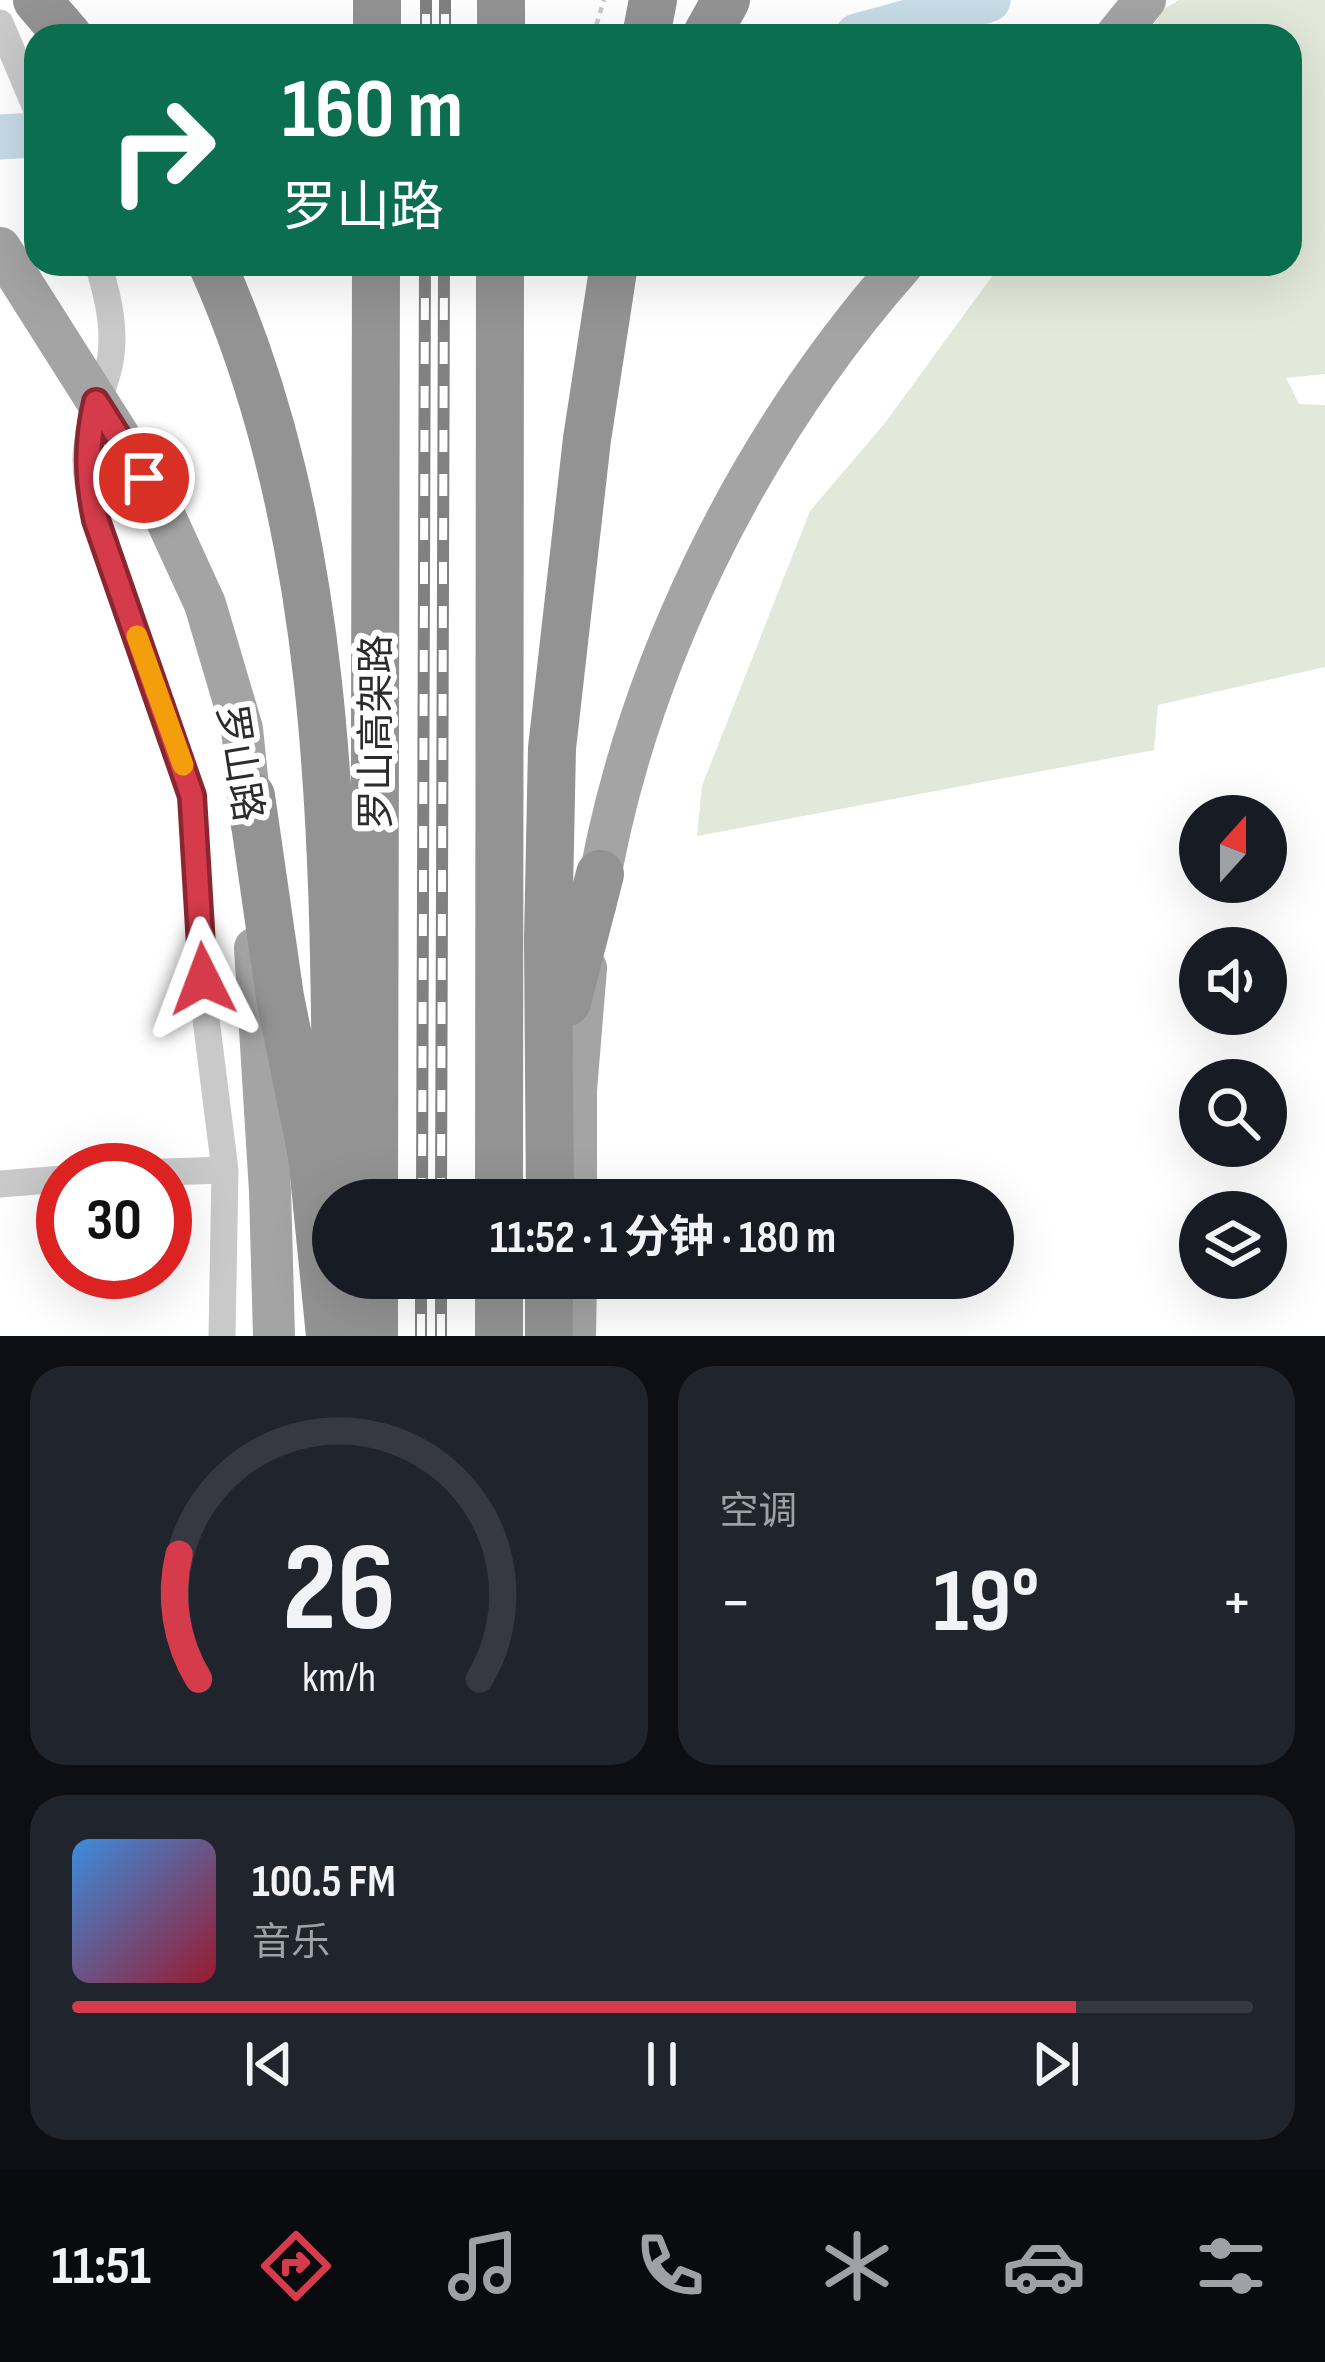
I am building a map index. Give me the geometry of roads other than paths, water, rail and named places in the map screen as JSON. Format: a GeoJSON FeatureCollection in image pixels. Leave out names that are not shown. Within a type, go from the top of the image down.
{"type":"FeatureCollection","features":[{"type":"Feature","properties":{"kind":"highway"},"geometry":{"type":"LineString","coordinates":[[37,0],[58,24]]}},
{"type":"Feature","properties":{"kind":"highway"},"geometry":{"type":"LineString","coordinates":[[217,276],[266,401],[302,568],[327,830],[337,1179]]}},
{"type":"Feature","properties":{"kind":"highway","name":"罗山高架路"},"geometry":{"type":"LineString","coordinates":[[374,1179],[376,276]]}},
{"type":"Feature","properties":{"kind":"highway"},"geometry":{"type":"LineString","coordinates":[[499,1179],[500,276]]}},
{"type":"Feature","properties":{"kind":"highway"},"geometry":{"type":"LineString","coordinates":[[550,1179],[552,748],[599,348],[612,276]]}},
{"type":"Feature","properties":{"kind":"highway"},"geometry":{"type":"LineString","coordinates":[[251,796],[280,997],[312,1155],[329,1336]]}},
{"type":"Feature","properties":{"kind":"highway"},"geometry":{"type":"LineString","coordinates":[[552,1095],[575,959],[600,874]]}},
{"type":"Feature","properties":{"kind":"highway"},"geometry":{"type":"LineString","coordinates":[[339,1299],[339,1336]]}},
{"type":"Feature","properties":{"kind":"highway"},"geometry":{"type":"LineString","coordinates":[[374,1299],[374,1336]]}},
{"type":"Feature","properties":{"kind":"highway"},"geometry":{"type":"LineString","coordinates":[[499,1299],[499,1336]]}},
{"type":"Feature","properties":{"kind":"highway"},"geometry":{"type":"LineString","coordinates":[[549,1336],[550,1299]]}},
{"type":"Feature","properties":{"kind":"main road","name":"罗山路"},"geometry":{"type":"LineString","coordinates":[[0,248],[161,508],[206,604],[242,729],[251,796],[274,1336]]}},
{"type":"Feature","properties":{"kind":"main road"},"geometry":{"type":"LineString","coordinates":[[576,1179],[580,1025],[600,874],[639,730],[720,535],[819,370],[893,276]]}},
{"type":"Feature","properties":{"kind":"main road"},"geometry":{"type":"LineString","coordinates":[[575,1336],[576,1299]]}},
{"type":"Feature","properties":{"kind":"street"},"geometry":{"type":"LineString","coordinates":[[0,23],[24,81]]}},
{"type":"Feature","properties":{"kind":"street"},"geometry":{"type":"LineString","coordinates":[[101,276],[112,350],[86,459],[96,520],[192,796],[206,1018],[225,1170],[222,1336]]}},
{"type":"Feature","properties":{"kind":"street"},"geometry":{"type":"LineString","coordinates":[[192,1171],[225,1170]]}},
{"type":"Feature","properties":{"kind":"street"},"geometry":{"type":"LineString","coordinates":[[0,1184],[36,1181]]}},
{"type":"Feature","properties":{"kind":"waterway"},"geometry":{"type":"LineString","coordinates":[[901,24],[988,0]]}},
{"type":"Feature","properties":{"kind":"waterway"},"geometry":{"type":"LineString","coordinates":[[0,137],[24,136]]}},
{"type":"Feature","properties":{"kind":"railway"},"geometry":{"type":"LineString","coordinates":[[426,0],[426,24]]}},
{"type":"Feature","properties":{"kind":"railway"},"geometry":{"type":"LineString","coordinates":[[445,0],[445,24]]}},
{"type":"Feature","properties":{"kind":"railway"},"geometry":{"type":"LineString","coordinates":[[422,1179],[425,276]]}},
{"type":"Feature","properties":{"kind":"railway"},"geometry":{"type":"LineString","coordinates":[[441,1179],[444,276]]}},
{"type":"Feature","properties":{"kind":"railway"},"geometry":{"type":"LineString","coordinates":[[421,1299],[421,1336]]}},
{"type":"Feature","properties":{"kind":"railway"},"geometry":{"type":"LineString","coordinates":[[441,1299],[441,1336]]}}]}
